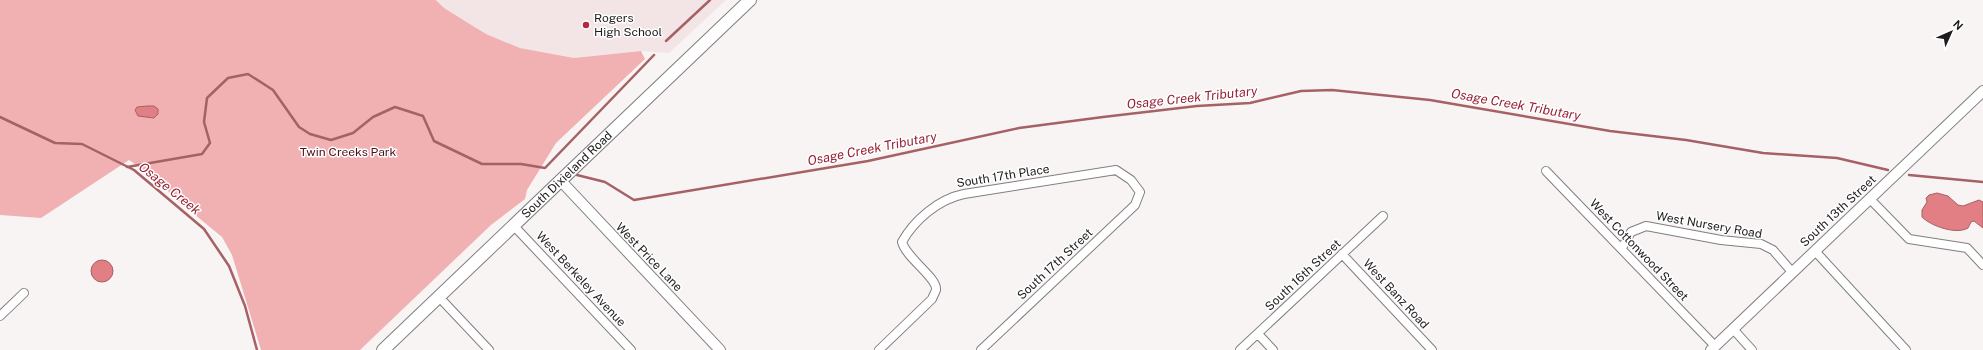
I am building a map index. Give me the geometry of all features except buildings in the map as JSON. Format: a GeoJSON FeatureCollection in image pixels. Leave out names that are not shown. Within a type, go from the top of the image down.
{"type":"FeatureCollection","features":[{"type":"Feature","properties":{"kind":"main road","name":"South Dixieland Road"},"geometry":{"type":"LineString","coordinates":[[383,350],[750,0]]}},
{"type":"Feature","properties":{"kind":"street","name":"South 13th Street"},"geometry":{"type":"LineString","coordinates":[[1713,348],[1983,91]]}},
{"type":"Feature","properties":{"kind":"street","name":"South 17th Place"},"geometry":{"type":"LineString","coordinates":[[880,350],[932,299],[936,290],[934,282],[904,250],[902,242],[907,233],[935,206],[950,197],[964,194],[1116,170],[1131,180],[1140,192]]}},
{"type":"Feature","properties":{"kind":"street","name":"West Cottonwood Street"},"geometry":{"type":"LineString","coordinates":[[1546,171],[1622,248],[1713,348]]}},
{"type":"Feature","properties":{"kind":"street","name":"West Price Lane"},"geometry":{"type":"LineString","coordinates":[[560,180],[720,350]]}},
{"type":"Feature","properties":{"kind":"street","name":"South 17th Street"},"geometry":{"type":"LineString","coordinates":[[981,350],[1135,205],[1140,192]]}},
{"type":"Feature","properties":{"kind":"street"},"geometry":{"type":"LineString","coordinates":[[1870,199],[1909,239],[1968,248],[1983,265]]}},
{"type":"Feature","properties":{"kind":"street","name":"South 16th Street"},"geometry":{"type":"LineString","coordinates":[[1240,350],[1383,216]]}},
{"type":"Feature","properties":{"kind":"street","name":"West Berkeley Avenue"},"geometry":{"type":"LineString","coordinates":[[513,225],[631,350]]}},
{"type":"Feature","properties":{"kind":"street","name":"West Nursery Road"},"geometry":{"type":"LineString","coordinates":[[1622,248],[1631,232],[1646,226],[1721,240],[1761,244],[1773,250],[1792,272]]}},
{"type":"Feature","properties":{"kind":"street"},"geometry":{"type":"LineString","coordinates":[[1815,251],[1906,350]]}},
{"type":"Feature","properties":{"kind":"street","name":"West Banz Road"},"geometry":{"type":"LineString","coordinates":[[1342,254],[1432,350]]}},
{"type":"Feature","properties":{"kind":"street"},"geometry":{"type":"LineString","coordinates":[[0,316],[24,293]]}},
{"type":"Feature","properties":{"kind":"street"},"geometry":{"type":"LineString","coordinates":[[439,297],[489,350]]}},
{"type":"Feature","properties":{"kind":"street"},"geometry":{"type":"LineString","coordinates":[[1732,329],[1752,350]]}},
{"type":"Feature","properties":{"kind":"street"},"geometry":{"type":"LineString","coordinates":[[1258,334],[1273,350]]}},
{"type":"Feature","properties":{"kind":"shaded area","name":"Rogers High School"},"geometry":{"type":"Polygon","coordinates":[[[437,0],[726,0],[669,53],[641,51],[574,58],[520,48],[486,34],[444,8],[437,0]]]}},
{"type":"Feature","properties":{"kind":"shaded area"},"geometry":{"type":"Polygon","coordinates":[[[154,106],[158,109],[158,114],[154,118],[138,116],[135,110],[137,107],[154,106]]]}},
{"type":"Feature","properties":{"kind":"shaded area"},"geometry":{"type":"Polygon","coordinates":[[[1937,193],[1948,196],[1958,205],[1963,206],[1979,200],[1983,202],[1983,228],[1974,221],[1971,222],[1968,228],[1963,230],[1951,230],[1931,224],[1922,217],[1922,210],[1927,202],[1926,198],[1929,195],[1937,193]]]}},
{"type":"Feature","properties":{"kind":"shaded area"},"geometry":{"type":"Polygon","coordinates":[[[102,260],[110,263],[113,271],[110,279],[102,282],[94,279],[91,271],[94,263],[102,260]]]}},
{"type":"Feature","properties":{"kind":"green space","name":"Twin Creeks Park"},"geometry":{"type":"Polygon","coordinates":[[[0,0],[436,0],[444,8],[486,34],[520,48],[574,58],[641,51],[645,59],[556,143],[527,190],[525,199],[491,225],[360,350],[261,350],[232,255],[222,237],[177,200],[157,180],[129,160],[41,218],[0,215],[0,0]]]}},
{"type":"Feature","properties":{"kind":"waterway"},"geometry":{"type":"LineString","coordinates":[[666,41],[710,0]]}},
{"type":"Feature","properties":{"kind":"waterway","name":"Osage Creek Tributary"},"geometry":{"type":"LineString","coordinates":[[127,167],[202,154],[210,143],[204,122],[207,98],[228,78],[248,74],[273,90],[299,127],[310,134],[331,140],[353,133],[373,117],[395,107],[423,116],[434,141],[482,164],[521,164],[545,168],[654,55]]}},
{"type":"Feature","properties":{"kind":"waterway","name":"Osage Creek Tributary"},"geometry":{"type":"LineString","coordinates":[[577,175],[605,182],[634,200],[868,161],[1019,128],[1197,106],[1250,103],[1301,91],[1332,90],[1430,100],[1610,131],[1686,140],[1763,153],[1837,158],[1888,170]]}},
{"type":"Feature","properties":{"kind":"waterway","name":"Osage Creek"},"geometry":{"type":"LineString","coordinates":[[0,117],[55,143],[82,144],[134,170],[204,229],[229,266],[245,306],[257,350]]}},
{"type":"Feature","properties":{"kind":"waterway","name":"Osage Creek Tributary"},"geometry":{"type":"LineString","coordinates":[[1909,175],[1983,182]]}},
{"type":"Feature","properties":{"kind":"place","name":"Rogers High School"},"geometry":{"type":"Point","coordinates":[586,25]}}]}
